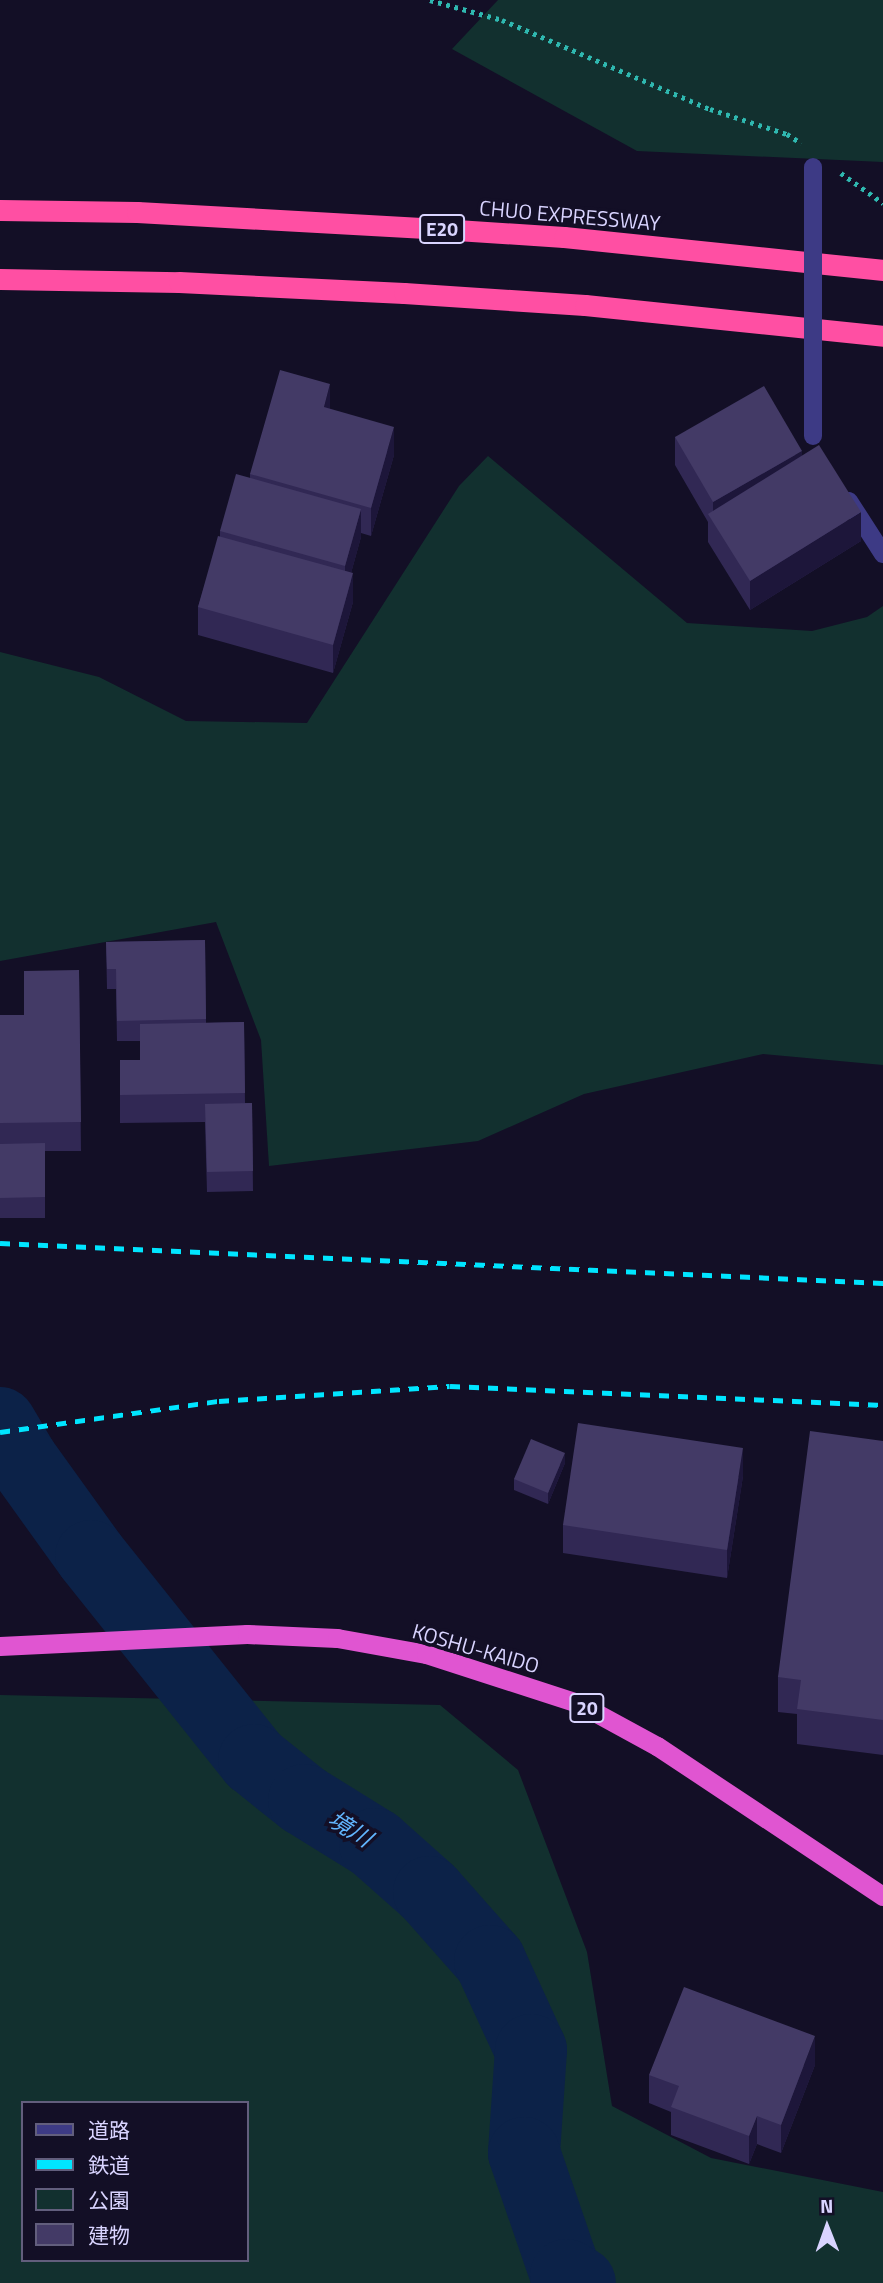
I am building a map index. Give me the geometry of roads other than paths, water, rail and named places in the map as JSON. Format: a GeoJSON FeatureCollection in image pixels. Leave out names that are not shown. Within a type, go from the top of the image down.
{"type":"FeatureCollection","features":[{"type":"Feature","properties":{"kind":"highway","name":"CHUO EXPRESSWAY"},"geometry":{"type":"LineString","coordinates":[[0,210],[176,214],[426,228],[578,239],[883,270]]}},
{"type":"Feature","properties":{"kind":"highway"},"geometry":{"type":"LineString","coordinates":[[0,279],[179,282],[432,295],[585,305],[883,336]]}},
{"type":"Feature","properties":{"kind":"highway","name":"KOSHU-KAIDO"},"geometry":{"type":"LineString","coordinates":[[0,1646],[247,1634],[337,1638],[426,1654],[578,1703],[657,1746],[883,1896]]}},
{"type":"Feature","properties":{"kind":"street"},"geometry":{"type":"LineString","coordinates":[[812,162],[813,436],[823,457]]}},
{"type":"Feature","properties":{"kind":"street"},"geometry":{"type":"LineString","coordinates":[[842,489],[883,554]]}},
{"type":"Feature","properties":{"kind":"waterway","name":"境川"},"geometry":{"type":"LineString","coordinates":[[0,1423],[22,1460],[91,1556],[254,1760],[304,1800],[375,1844],[429,1892],[490,1961],[531,2050],[524,2153],[566,2275],[580,2283]]}},
{"type":"Feature","properties":{"kind":"railway"},"geometry":{"type":"LineString","coordinates":[[0,1243],[883,1283]]}},
{"type":"Feature","properties":{"kind":"railway"},"geometry":{"type":"LineString","coordinates":[[0,1432],[219,1401],[450,1386],[883,1405]]}}]}
